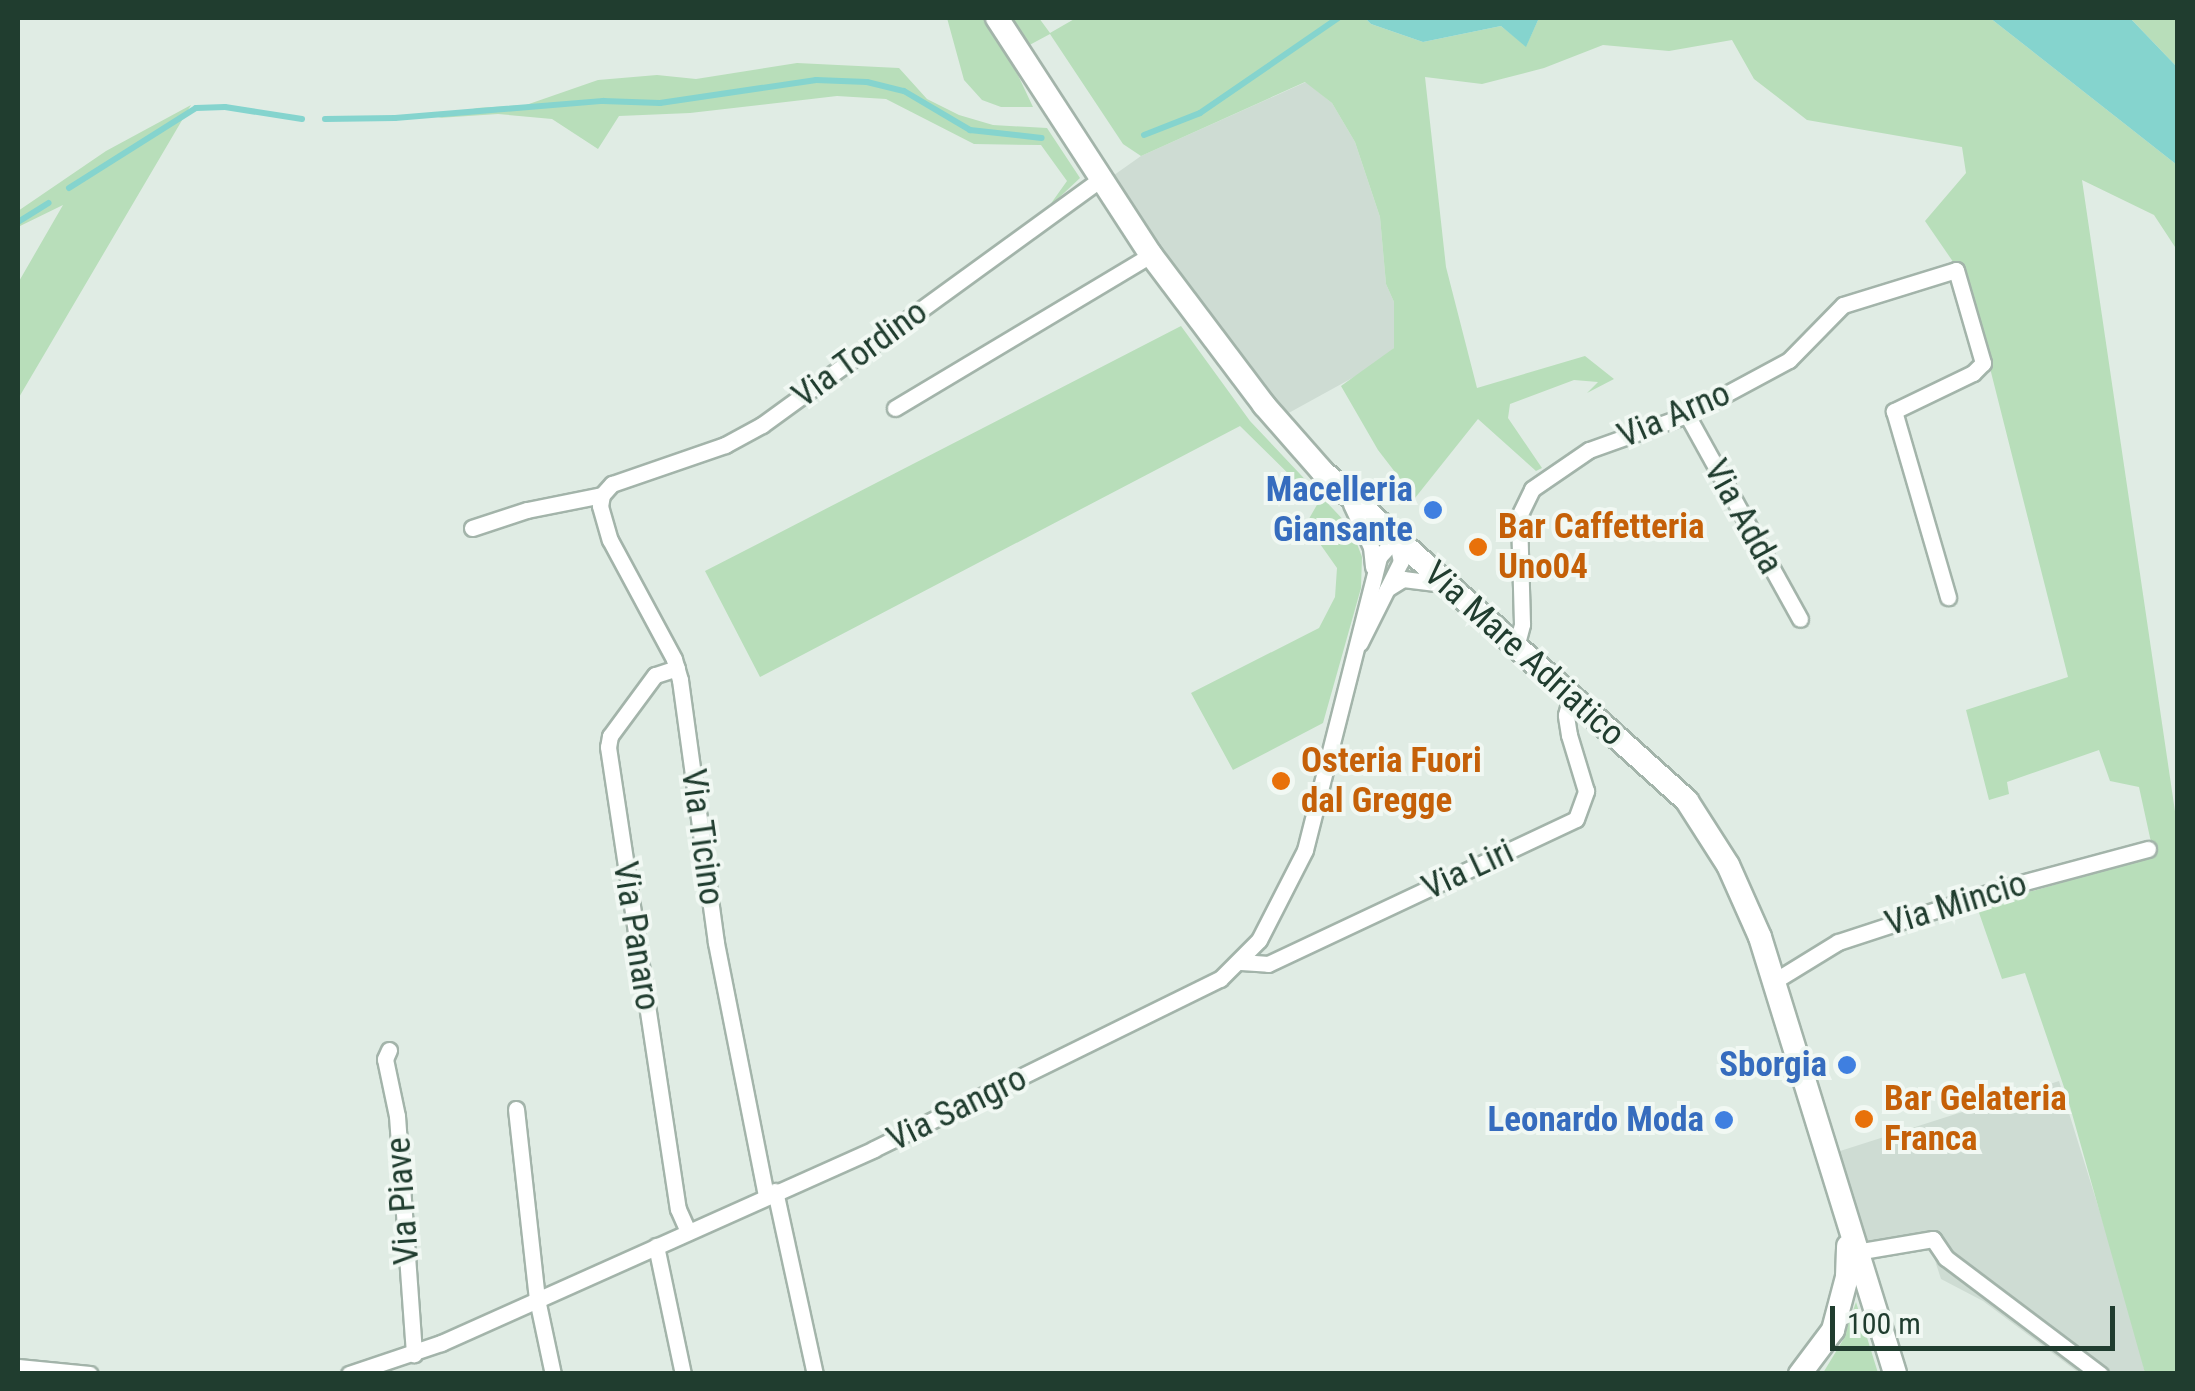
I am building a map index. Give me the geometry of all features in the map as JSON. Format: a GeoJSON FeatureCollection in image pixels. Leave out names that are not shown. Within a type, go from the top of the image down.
{"type":"FeatureCollection","features":[{"type":"Feature","properties":{"kind":"main road","name":"Via Mare Adriatico"},"geometry":{"type":"LineString","coordinates":[[998,18],[1150,255],[1232,368],[1345,491],[1687,801],[1728,865],[1760,937],[1896,1374]]}},
{"type":"Feature","properties":{"kind":"main road"},"geometry":{"type":"LineString","coordinates":[[1800,1374],[1822,1350],[1840,1307],[1849,1228]]}},
{"type":"Feature","properties":{"kind":"street","name":"Via Tordino"},"geometry":{"type":"LineString","coordinates":[[472,528],[527,510],[602,495],[612,484],[725,446],[762,425],[1102,179]]}},
{"type":"Feature","properties":{"kind":"street"},"geometry":{"type":"LineString","coordinates":[[895,408],[1150,255]]}},
{"type":"Feature","properties":{"kind":"street","name":"Via Arno"},"geometry":{"type":"LineString","coordinates":[[1516,647],[1522,608],[1518,516],[1532,488],[1558,466],[1589,450],[1687,415],[1790,360],[1843,306],[1956,270],[1983,362],[1974,373],[1894,411],[1948,597]]}},
{"type":"Feature","properties":{"kind":"street","name":"Via Adda"},"geometry":{"type":"LineString","coordinates":[[1687,415],[1800,619]]}},
{"type":"Feature","properties":{"kind":"street","name":"Via Sangro"},"geometry":{"type":"LineString","coordinates":[[1345,491],[1371,547],[1379,585]]}},
{"type":"Feature","properties":{"kind":"street","name":"Via Ticino"},"geometry":{"type":"LineString","coordinates":[[602,495],[600,506],[610,540],[677,668],[716,943],[815,1374]]}},
{"type":"Feature","properties":{"kind":"street","name":"Via Sangro"},"geometry":{"type":"LineString","coordinates":[[350,1374],[414,1354],[874,1149],[1193,996],[1241,962],[1272,917],[1304,850],[1379,585],[1379,558],[1396,538]]}},
{"type":"Feature","properties":{"kind":"street"},"geometry":{"type":"LineString","coordinates":[[1379,585],[1403,580],[1449,586]]}},
{"type":"Feature","properties":{"kind":"street","name":"Via Panaro"},"geometry":{"type":"LineString","coordinates":[[677,668],[655,675],[610,736],[608,748],[675,1190],[688,1230]]}},
{"type":"Feature","properties":{"kind":"street","name":"Via Liri"},"geometry":{"type":"LineString","coordinates":[[1241,962],[1268,964],[1576,819],[1586,791],[1566,715],[1572,696]]}},
{"type":"Feature","properties":{"kind":"street","name":"Via Mincio"},"geometry":{"type":"LineString","coordinates":[[1773,982],[1838,942],[2006,887],[2148,849]]}},
{"type":"Feature","properties":{"kind":"street","name":"Via Piave"},"geometry":{"type":"LineString","coordinates":[[389,1050],[384,1059],[397,1116],[414,1354]]}},
{"type":"Feature","properties":{"kind":"street"},"geometry":{"type":"LineString","coordinates":[[516,1109],[536,1299],[553,1374]]}},
{"type":"Feature","properties":{"kind":"street"},"geometry":{"type":"LineString","coordinates":[[1856,1252],[1933,1239],[1946,1258],[2100,1374]]}},
{"type":"Feature","properties":{"kind":"street"},"geometry":{"type":"LineString","coordinates":[[656,1246],[683,1374]]}},
{"type":"Feature","properties":{"kind":"street"},"geometry":{"type":"LineString","coordinates":[[18,1367],[90,1374]]}},
{"type":"Feature","properties":{"kind":"shaded area"},"geometry":{"type":"Polygon","coordinates":[[[1306,82],[1332,103],[1355,142],[1380,217],[1386,284],[1394,302],[1394,348],[1374,366],[1285,415],[1107,180],[1141,156],[1306,82]]]}},
{"type":"Feature","properties":{"kind":"shaded area"},"geometry":{"type":"Polygon","coordinates":[[[2059,1081],[2132,1315],[2145,1373],[2079,1373],[1983,1301],[1941,1279],[1929,1242],[1871,1261],[1837,1152],[2059,1081]]]}},
{"type":"Feature","properties":{"kind":"green space"},"geometry":{"type":"Polygon","coordinates":[[[947,18],[1039,18],[1050,33],[1076,18],[1365,18],[1371,24],[1423,42],[1501,26],[1526,46],[1539,18],[1990,18],[2177,165],[2177,250],[2154,215],[2082,180],[2177,825],[2177,1373],[2145,1373],[2067,1096],[2025,973],[2002,979],[1977,907],[2154,856],[2139,787],[2110,781],[2099,750],[2007,782],[2009,794],[1989,800],[1966,710],[2068,677],[1969,285],[1925,221],[1966,173],[1962,147],[1807,120],[1754,79],[1732,40],[1669,51],[1603,45],[1544,68],[1482,84],[1425,77],[1446,267],[1477,388],[1585,356],[1614,379],[1587,393],[1598,382],[1574,380],[1510,404],[1508,418],[1542,468],[1536,471],[1478,419],[1415,498],[1378,450],[1341,386],[1394,348],[1394,302],[1386,284],[1380,217],[1355,142],[1332,103],[1305,82],[1141,156],[1123,144],[1050,34],[1009,56],[1033,107],[1001,107],[982,100],[964,80],[947,18]]]}},
{"type":"Feature","properties":{"kind":"green space"},"geometry":{"type":"Polygon","coordinates":[[[2130,18],[2177,18],[2177,67],[2130,18]]]}},
{"type":"Feature","properties":{"kind":"green space"},"geometry":{"type":"Polygon","coordinates":[[[797,63],[899,68],[927,99],[959,115],[993,125],[1047,128],[1080,178],[1047,209],[1067,181],[1041,145],[974,144],[886,99],[837,96],[690,113],[619,116],[598,149],[552,119],[498,114],[438,118],[477,108],[526,105],[598,80],[657,75],[696,79],[797,63]]]}},
{"type":"Feature","properties":{"kind":"green space"},"geometry":{"type":"Polygon","coordinates":[[[191,105],[18,399],[18,283],[63,205],[18,227],[18,211],[106,151],[191,105]]]}},
{"type":"Feature","properties":{"kind":"green space"},"geometry":{"type":"Polygon","coordinates":[[[1181,326],[1250,421],[1351,528],[1362,557],[1361,588],[1323,723],[1233,770],[1191,693],[1319,628],[1335,597],[1337,568],[1306,524],[1318,503],[1240,426],[760,677],[705,571],[1181,326]]]}},
{"type":"Feature","properties":{"kind":"green space"},"geometry":{"type":"Polygon","coordinates":[[[1856,1302],[1878,1373],[1823,1373],[1843,1340],[1856,1302]]]}},
{"type":"Feature","properties":{"kind":"water"},"geometry":{"type":"Polygon","coordinates":[[[1365,18],[1539,18],[1526,47],[1501,26],[1423,42],[1371,24],[1365,18]]]}},
{"type":"Feature","properties":{"kind":"water"},"geometry":{"type":"Polygon","coordinates":[[[1990,18],[2130,18],[2177,67],[2177,165],[1990,18]]]}},
{"type":"Feature","properties":{"kind":"waterway"},"geometry":{"type":"LineString","coordinates":[[1144,135],[1200,113],[1338,18]]}},
{"type":"Feature","properties":{"kind":"waterway"},"geometry":{"type":"LineString","coordinates":[[325,119],[395,118],[603,101],[660,103],[816,80],[867,82],[904,91],[970,130],[1042,138]]}},
{"type":"Feature","properties":{"kind":"waterway"},"geometry":{"type":"LineString","coordinates":[[69,188],[196,108],[225,107],[302,119]]}},
{"type":"Feature","properties":{"kind":"waterway"},"geometry":{"type":"LineString","coordinates":[[18,222],[49,203]]}},
{"type":"Feature","properties":{"kind":"place","name":"Macelleria Giansante"},"geometry":{"type":"Point","coordinates":[1433,510]}},
{"type":"Feature","properties":{"kind":"place","name":"Bar Caffetteria Uno04"},"geometry":{"type":"Point","coordinates":[1478,547]}},
{"type":"Feature","properties":{"kind":"place","name":"Osteria Fuori dal Gregge"},"geometry":{"type":"Point","coordinates":[1281,781]}},
{"type":"Feature","properties":{"kind":"place","name":"Sborgia"},"geometry":{"type":"Point","coordinates":[1847,1065]}},
{"type":"Feature","properties":{"kind":"place","name":"Bar Gelateria Franca"},"geometry":{"type":"Point","coordinates":[1864,1119]}},
{"type":"Feature","properties":{"kind":"place","name":"Leonardo Moda"},"geometry":{"type":"Point","coordinates":[1724,1120]}}]}
